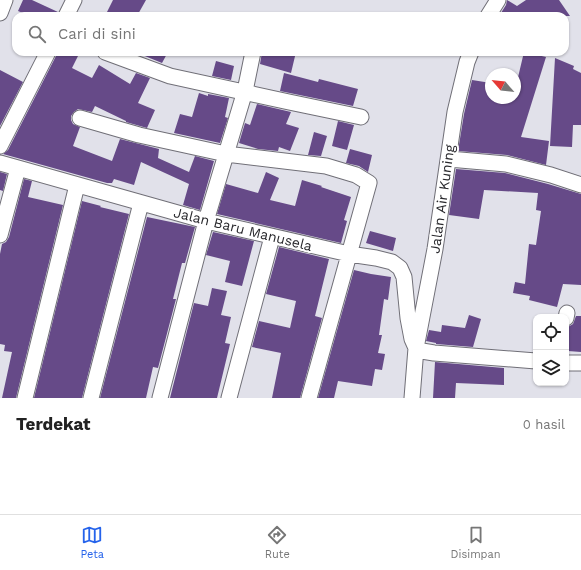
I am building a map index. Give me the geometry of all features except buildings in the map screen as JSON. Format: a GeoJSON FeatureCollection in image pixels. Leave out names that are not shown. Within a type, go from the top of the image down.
{"type":"FeatureCollection","features":[{"type":"Feature","properties":{"kind":"street"},"geometry":{"type":"LineString","coordinates":[[0,13],[5,0]]}},
{"type":"Feature","properties":{"kind":"street"},"geometry":{"type":"LineString","coordinates":[[68,12],[74,0]]}},
{"type":"Feature","properties":{"kind":"street"},"geometry":{"type":"LineString","coordinates":[[490,12],[498,0]]}},
{"type":"Feature","properties":{"kind":"street"},"geometry":{"type":"LineString","coordinates":[[0,146],[46,56]]}},
{"type":"Feature","properties":{"kind":"street"},"geometry":{"type":"LineString","coordinates":[[116,56],[170,76],[361,117]]}},
{"type":"Feature","properties":{"kind":"street"},"geometry":{"type":"LineString","coordinates":[[160,398],[206,221],[244,92],[252,56]]}},
{"type":"Feature","properties":{"kind":"street","name":"Jalan Air Kuning"},"geometry":{"type":"LineString","coordinates":[[412,398],[455,112],[469,56]]}},
{"type":"Feature","properties":{"kind":"street"},"geometry":{"type":"LineString","coordinates":[[80,118],[139,135],[226,154],[326,166],[356,175],[369,183],[308,398]]}},
{"type":"Feature","properties":{"kind":"street"},"geometry":{"type":"LineString","coordinates":[[449,159],[506,164],[551,175],[581,185]]}},
{"type":"Feature","properties":{"kind":"street","name":"Jalan Baru Manusela"},"geometry":{"type":"LineString","coordinates":[[0,163],[206,221],[349,254],[392,262],[400,268],[404,277],[412,340],[419,349]]}},
{"type":"Feature","properties":{"kind":"street"},"geometry":{"type":"LineString","coordinates":[[0,235],[18,168]]}},
{"type":"Feature","properties":{"kind":"street"},"geometry":{"type":"LineString","coordinates":[[25,398],[77,185]]}},
{"type":"Feature","properties":{"kind":"street"},"geometry":{"type":"LineString","coordinates":[[91,398],[141,203]]}},
{"type":"Feature","properties":{"kind":"street"},"geometry":{"type":"LineString","coordinates":[[230,398],[272,237]]}},
{"type":"Feature","properties":{"kind":"street"},"geometry":{"type":"LineString","coordinates":[[419,349],[533,361]]}},
{"type":"Feature","properties":{"kind":"street"},"geometry":{"type":"LineString","coordinates":[[569,363],[581,363]]}}]}
